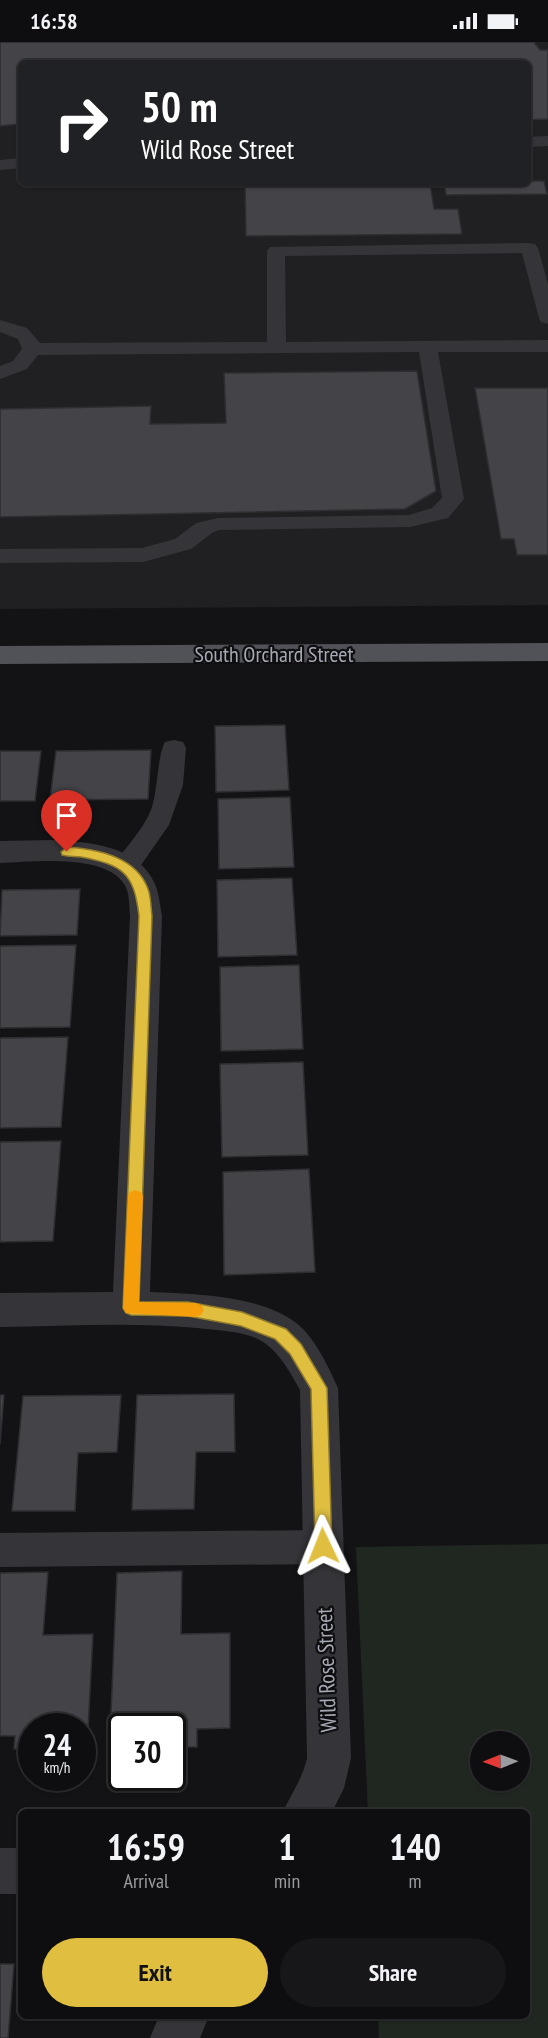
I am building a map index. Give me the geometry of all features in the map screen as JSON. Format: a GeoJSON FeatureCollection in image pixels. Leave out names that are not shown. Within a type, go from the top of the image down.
{"type":"FeatureCollection","features":[{"type":"Feature","properties":{"kind":"main road","name":"South Orchard Street"},"geometry":{"type":"LineString","coordinates":[[0,655],[548,652]]}},
{"type":"Feature","properties":{"kind":"street"},"geometry":{"type":"LineString","coordinates":[[0,852],[71,852],[113,863],[135,876],[143,892],[146,916],[131,1308]]}},
{"type":"Feature","properties":{"kind":"street","name":"Wild Rose Street"},"geometry":{"type":"LineString","coordinates":[[0,1310],[188,1309],[242,1319],[281,1334],[295,1349],[319,1388],[329,1758],[322,1788],[308,1809]]}},
{"type":"Feature","properties":{"kind":"street"},"geometry":{"type":"LineString","coordinates":[[0,1871],[18,1871]]}},
{"type":"Feature","properties":{"kind":"street"},"geometry":{"type":"LineString","coordinates":[[174,2038],[184,2019]]}},
{"type":"Feature","properties":{"kind":"lane"},"geometry":{"type":"LineString","coordinates":[[531,142],[548,141]]}},
{"type":"Feature","properties":{"kind":"lane"},"geometry":{"type":"LineString","coordinates":[[0,165],[18,163]]}},
{"type":"Feature","properties":{"kind":"lane"},"geometry":{"type":"LineString","coordinates":[[277,349],[276,251],[529,248],[548,318]]}},
{"type":"Feature","properties":{"kind":"lane"},"geometry":{"type":"LineString","coordinates":[[0,326],[26,336],[32,349]]}},
{"type":"Feature","properties":{"kind":"lane"},"geometry":{"type":"LineString","coordinates":[[32,349],[548,346]]}},
{"type":"Feature","properties":{"kind":"lane"},"geometry":{"type":"LineString","coordinates":[[0,556],[143,555],[183,544],[204,528],[218,524],[410,521],[440,513],[453,499],[428,348]]}},
{"type":"Feature","properties":{"kind":"lane"},"geometry":{"type":"LineString","coordinates":[[0,373],[20,365],[32,349]]}},
{"type":"Feature","properties":{"kind":"lane"},"geometry":{"type":"LineString","coordinates":[[113,863],[148,841],[164,816],[172,780],[174,748]]}},
{"type":"Feature","properties":{"kind":"lane"},"geometry":{"type":"LineString","coordinates":[[0,1550],[323,1546]]}},
{"type":"Feature","properties":{"kind":"shaded area"},"geometry":{"type":"Polygon","coordinates":[[[0,42],[548,42],[548,605],[0,609],[0,42]]]}},
{"type":"Feature","properties":{"kind":"shaded area"},"geometry":{"type":"Polygon","coordinates":[[[548,1544],[548,2038],[379,2038],[378,2019],[530,2019],[530,1809],[368,1809],[356,1547],[548,1544]]]}},
{"type":"Feature","properties":{"kind":"building"},"geometry":{"type":"Polygon","coordinates":[[[0,42],[534,42],[540,50],[548,50],[548,119],[531,120],[531,60],[18,60],[18,124],[0,126],[0,42]]]}},
{"type":"Feature","properties":{"kind":"building"},"geometry":{"type":"Polygon","coordinates":[[[531,181],[544,181],[547,194],[446,195],[444,186],[531,186],[531,181]]]}},
{"type":"Feature","properties":{"kind":"building"},"geometry":{"type":"Polygon","coordinates":[[[245,186],[430,186],[434,209],[458,209],[462,234],[246,236],[245,186]]]}},
{"type":"Feature","properties":{"kind":"building"},"geometry":{"type":"Polygon","coordinates":[[[417,371],[436,491],[405,509],[0,517],[0,409],[151,406],[150,424],[226,423],[224,373],[417,371]]]}},
{"type":"Feature","properties":{"kind":"building"},"geometry":{"type":"Polygon","coordinates":[[[475,388],[548,388],[548,555],[517,555],[514,539],[501,539],[475,388]]]}},
{"type":"Feature","properties":{"kind":"building"},"geometry":{"type":"Polygon","coordinates":[[[285,725],[289,790],[216,792],[215,726],[285,725]]]}},
{"type":"Feature","properties":{"kind":"building"},"geometry":{"type":"Polygon","coordinates":[[[151,750],[148,799],[50,800],[56,751],[151,750]]]}},
{"type":"Feature","properties":{"kind":"building"},"geometry":{"type":"Polygon","coordinates":[[[0,751],[41,751],[35,801],[0,801],[0,751]]]}},
{"type":"Feature","properties":{"kind":"building"},"geometry":{"type":"Polygon","coordinates":[[[290,797],[294,867],[219,869],[218,799],[290,797]]]}},
{"type":"Feature","properties":{"kind":"building"},"geometry":{"type":"Polygon","coordinates":[[[292,878],[297,955],[218,957],[217,880],[292,878]]]}},
{"type":"Feature","properties":{"kind":"building"},"geometry":{"type":"Polygon","coordinates":[[[80,889],[77,935],[0,936],[2,890],[80,889]]]}},
{"type":"Feature","properties":{"kind":"building"},"geometry":{"type":"Polygon","coordinates":[[[76,945],[70,1027],[0,1028],[0,946],[76,945]]]}},
{"type":"Feature","properties":{"kind":"building"},"geometry":{"type":"Polygon","coordinates":[[[299,965],[303,1049],[221,1051],[220,967],[299,965]]]}},
{"type":"Feature","properties":{"kind":"building"},"geometry":{"type":"Polygon","coordinates":[[[68,1037],[61,1127],[0,1128],[0,1038],[68,1037]]]}},
{"type":"Feature","properties":{"kind":"building"},"geometry":{"type":"Polygon","coordinates":[[[303,1062],[308,1155],[222,1157],[220,1064],[303,1062]]]}},
{"type":"Feature","properties":{"kind":"building"},"geometry":{"type":"Polygon","coordinates":[[[61,1141],[53,1241],[0,1242],[0,1142],[61,1141]]]}},
{"type":"Feature","properties":{"kind":"building"},"geometry":{"type":"Polygon","coordinates":[[[309,1169],[315,1272],[224,1275],[223,1172],[309,1169]]]}},
{"type":"Feature","properties":{"kind":"building"},"geometry":{"type":"Polygon","coordinates":[[[234,1394],[235,1452],[196,1452],[194,1509],[132,1510],[137,1395],[234,1394]]]}},
{"type":"Feature","properties":{"kind":"building"},"geometry":{"type":"Polygon","coordinates":[[[0,1395],[4,1395],[0,1444],[0,1395]]]}},
{"type":"Feature","properties":{"kind":"building"},"geometry":{"type":"Polygon","coordinates":[[[121,1395],[117,1452],[78,1453],[75,1511],[12,1511],[23,1396],[121,1395]]]}},
{"type":"Feature","properties":{"kind":"building"},"geometry":{"type":"Polygon","coordinates":[[[182,1571],[181,1634],[230,1633],[230,1728],[197,1729],[197,1747],[186,1747],[186,1713],[111,1713],[117,1573],[182,1571]]]}},
{"type":"Feature","properties":{"kind":"building"},"geometry":{"type":"Polygon","coordinates":[[[48,1572],[43,1635],[93,1634],[89,1713],[18,1713],[18,1749],[14,1749],[15,1736],[0,1736],[0,1573],[48,1572]]]}},
{"type":"Feature","properties":{"kind":"building"},"geometry":{"type":"Polygon","coordinates":[[[0,1964],[14,1964],[8,2038],[0,2038],[0,1964]]]}},
{"type":"Feature","properties":{"kind":"slow traffic"},"geometry":{"type":"LineString","coordinates":[[135,1196],[131,1308],[196,1310]]}},
{"type":"Feature","properties":{"kind":"route"},"geometry":{"type":"LineString","coordinates":[[67,852],[101,857],[120,863],[135,876],[143,892],[146,916],[131,1308],[188,1309],[242,1319],[281,1334],[295,1349],[319,1388],[323,1546]]}}]}
